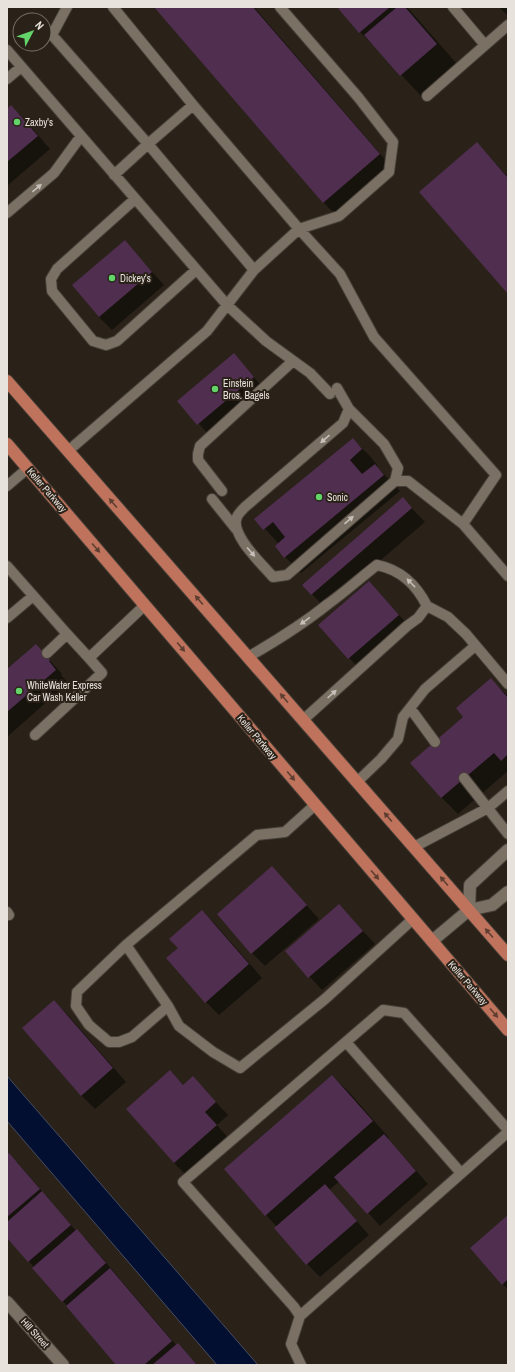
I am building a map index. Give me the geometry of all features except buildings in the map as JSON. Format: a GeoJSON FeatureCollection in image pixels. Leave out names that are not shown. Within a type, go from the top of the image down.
{"type":"FeatureCollection","features":[{"type":"Feature","properties":{"kind":"main road"},"geometry":{"type":"LineString","coordinates":[[7,381],[508,955]]}},
{"type":"Feature","properties":{"kind":"main road","name":"Keller Parkway"},"geometry":{"type":"LineString","coordinates":[[7,444],[508,1030]]}},
{"type":"Feature","properties":{"kind":"street"},"geometry":{"type":"LineString","coordinates":[[469,910],[470,885],[508,850]]}},
{"type":"Feature","properties":{"kind":"street"},"geometry":{"type":"LineString","coordinates":[[432,941],[469,910],[492,905],[508,892]]}},
{"type":"Feature","properties":{"kind":"street","name":"Hill Street"},"geometry":{"type":"LineString","coordinates":[[7,1302],[64,1365]]}},
{"type":"Feature","properties":{"kind":"lane"},"geometry":{"type":"LineString","coordinates":[[67,7],[52,35],[148,144],[254,270]]}},
{"type":"Feature","properties":{"kind":"lane"},"geometry":{"type":"LineString","coordinates":[[114,7],[193,105],[299,229],[340,274],[374,337],[496,475],[463,524]]}},
{"type":"Feature","properties":{"kind":"lane"},"geometry":{"type":"LineString","coordinates":[[68,451],[207,331],[254,270],[299,229],[339,216],[389,172],[393,142],[358,97],[280,7]]}},
{"type":"Feature","properties":{"kind":"lane"},"geometry":{"type":"LineString","coordinates":[[453,7],[486,45]]}},
{"type":"Feature","properties":{"kind":"lane"},"geometry":{"type":"LineString","coordinates":[[427,96],[508,25]]}},
{"type":"Feature","properties":{"kind":"lane"},"geometry":{"type":"LineString","coordinates":[[7,50],[226,305],[266,341],[334,391],[349,409],[384,444],[398,468],[395,481],[286,575],[274,577],[247,548],[236,529],[212,499]]}},
{"type":"Feature","properties":{"kind":"lane"},"geometry":{"type":"LineString","coordinates":[[7,79],[21,67]]}},
{"type":"Feature","properties":{"kind":"lane"},"geometry":{"type":"LineString","coordinates":[[114,175],[193,105]]}},
{"type":"Feature","properties":{"kind":"lane"},"geometry":{"type":"LineString","coordinates":[[7,213],[54,173],[81,136]]}},
{"type":"Feature","properties":{"kind":"lane"},"geometry":{"type":"LineString","coordinates":[[135,199],[57,269],[51,279],[52,291],[93,341],[106,345],[117,341],[196,270]]}},
{"type":"Feature","properties":{"kind":"lane"},"geometry":{"type":"LineString","coordinates":[[222,491],[198,460],[200,446],[293,361]]}},
{"type":"Feature","properties":{"kind":"lane"},"geometry":{"type":"LineString","coordinates":[[236,529],[236,517],[245,507],[344,423],[349,409]]}},
{"type":"Feature","properties":{"kind":"lane"},"geometry":{"type":"LineString","coordinates":[[7,486],[28,468]]}},
{"type":"Feature","properties":{"kind":"lane"},"geometry":{"type":"LineString","coordinates":[[395,481],[408,481],[463,524],[508,576]]}},
{"type":"Feature","properties":{"kind":"lane"},"geometry":{"type":"LineString","coordinates":[[248,657],[297,627],[329,604],[377,565],[387,567],[404,576],[420,593],[427,606],[448,617],[508,684]]}},
{"type":"Feature","properties":{"kind":"lane"},"geometry":{"type":"LineString","coordinates":[[7,566],[102,673],[35,735]]}},
{"type":"Feature","properties":{"kind":"lane"},"geometry":{"type":"LineString","coordinates":[[7,618],[33,596]]}},
{"type":"Feature","properties":{"kind":"lane"},"geometry":{"type":"LineString","coordinates":[[89,658],[146,605]]}},
{"type":"Feature","properties":{"kind":"lane"},"geometry":{"type":"LineString","coordinates":[[303,720],[407,626],[418,618],[427,606]]}},
{"type":"Feature","properties":{"kind":"lane"},"geometry":{"type":"LineString","coordinates":[[47,652],[67,634]]}},
{"type":"Feature","properties":{"kind":"lane"},"geometry":{"type":"LineString","coordinates":[[357,782],[381,759],[398,739],[403,717],[424,689],[475,646]]}},
{"type":"Feature","properties":{"kind":"lane"},"geometry":{"type":"LineString","coordinates":[[410,708],[435,742]]}},
{"type":"Feature","properties":{"kind":"lane"},"geometry":{"type":"LineString","coordinates":[[464,778],[508,834]]}},
{"type":"Feature","properties":{"kind":"lane"},"geometry":{"type":"LineString","coordinates":[[414,847],[488,808],[508,791]]}},
{"type":"Feature","properties":{"kind":"lane"},"geometry":{"type":"LineString","coordinates":[[168,1006],[132,1037],[119,1042],[109,1042],[89,1025],[76,1006],[77,992],[126,945],[257,835],[285,832],[315,805]]}},
{"type":"Feature","properties":{"kind":"lane"},"geometry":{"type":"LineString","coordinates":[[126,945],[168,1006],[179,1026],[213,1052],[240,1068],[325,999],[413,919]]}},
{"type":"Feature","properties":{"kind":"lane"},"geometry":{"type":"LineString","coordinates":[[300,1316],[294,1307],[183,1182],[383,1010],[404,1013],[508,1131],[300,1316],[291,1344],[301,1365]]}},
{"type":"Feature","properties":{"kind":"lane"},"geometry":{"type":"LineString","coordinates":[[346,1042],[461,1173]]}},
{"type":"Feature","properties":{"kind":"water"},"geometry":{"type":"Polygon","coordinates":[[[7,1076],[258,1365],[217,1365],[7,1121],[7,1076]]]}},
{"type":"Feature","properties":{"kind":"place","name":"Zaxby's"},"geometry":{"type":"Point","coordinates":[17,122]}},
{"type":"Feature","properties":{"kind":"place","name":"Dickey's"},"geometry":{"type":"Point","coordinates":[112,278]}},
{"type":"Feature","properties":{"kind":"place","name":"Einstein Bros. Bagels"},"geometry":{"type":"Point","coordinates":[215,389]}},
{"type":"Feature","properties":{"kind":"place","name":"Sonic"},"geometry":{"type":"Point","coordinates":[319,497]}},
{"type":"Feature","properties":{"kind":"place","name":"WhiteWater Express Car Wash Keller"},"geometry":{"type":"Point","coordinates":[19,691]}}]}
